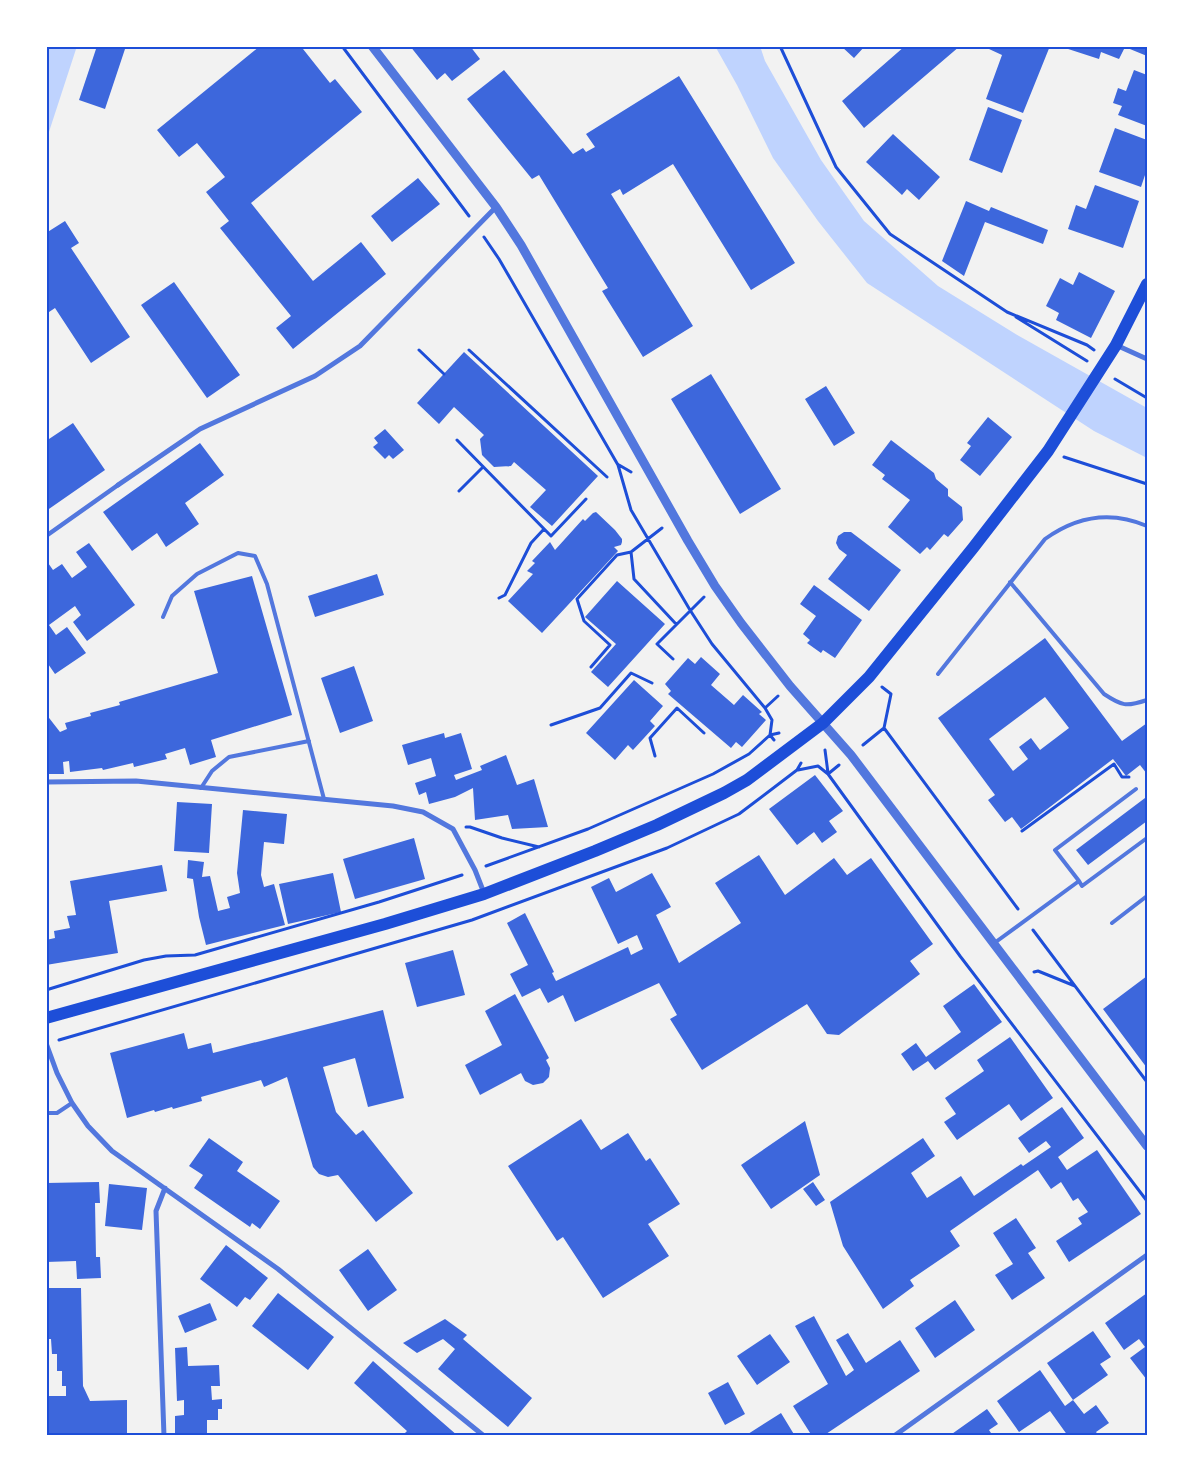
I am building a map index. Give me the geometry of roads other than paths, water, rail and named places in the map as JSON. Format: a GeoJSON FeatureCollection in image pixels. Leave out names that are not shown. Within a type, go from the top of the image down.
{"type":"FeatureCollection","features":[{"type":"Feature","properties":{"kind":"main road"},"geometry":{"type":"LineString","coordinates":[[46,1018],[385,924],[484,894],[634,835],[724,793],[747,780],[823,723],[869,677],[1048,451],[1116,344],[1147,284]]}},
{"type":"Feature","properties":{"kind":"street"},"geometry":{"type":"LineString","coordinates":[[372,46],[496,207],[521,245],[675,518],[741,623],[790,686],[857,763],[1147,1146]]}},
{"type":"Feature","properties":{"kind":"street"},"geometry":{"type":"LineString","coordinates":[[46,536],[200,429],[314,376],[360,346],[496,207]]}},
{"type":"Feature","properties":{"kind":"street"},"geometry":{"type":"LineString","coordinates":[[1116,344],[1147,359]]}},
{"type":"Feature","properties":{"kind":"street"},"geometry":{"type":"LineString","coordinates":[[46,782],[136,781],[393,806],[423,812],[453,829],[475,870],[484,894]]}},
{"type":"Feature","properties":{"kind":"street"},"geometry":{"type":"LineString","coordinates":[[46,1043],[56,1073],[72,1103],[88,1126],[112,1151],[278,1269],[484,1436]]}},
{"type":"Feature","properties":{"kind":"street"},"geometry":{"type":"LineString","coordinates":[[164,1436],[156,1211],[165,1188]]}},
{"type":"Feature","properties":{"kind":"street"},"geometry":{"type":"LineString","coordinates":[[894,1436],[1147,1255]]}},
{"type":"Feature","properties":{"kind":"lane"},"geometry":{"type":"LineString","coordinates":[[938,674],[1045,539],[1060,528],[1093,518],[1112,516],[1133,520],[1147,526]]}},
{"type":"Feature","properties":{"kind":"lane"},"geometry":{"type":"LineString","coordinates":[[164,617],[172,596],[197,574],[238,553],[255,556],[267,584],[324,799]]}},
{"type":"Feature","properties":{"kind":"lane"},"geometry":{"type":"LineString","coordinates":[[1010,582],[1104,694],[1118,703],[1132,706],[1147,700]]}},
{"type":"Feature","properties":{"kind":"lane"},"geometry":{"type":"LineString","coordinates":[[201,788],[212,771],[229,757],[308,741]]}},
{"type":"Feature","properties":{"kind":"lane"},"geometry":{"type":"LineString","coordinates":[[1136,789],[1055,850],[1082,886],[1147,838]]}},
{"type":"Feature","properties":{"kind":"lane"},"geometry":{"type":"LineString","coordinates":[[993,944],[1079,881]]}},
{"type":"Feature","properties":{"kind":"lane"},"geometry":{"type":"LineString","coordinates":[[1112,923],[1147,896]]}},
{"type":"Feature","properties":{"kind":"lane"},"geometry":{"type":"LineString","coordinates":[[46,1113],[57,1113],[72,1103]]}},
{"type":"Feature","properties":{"kind":"water"},"geometry":{"type":"Polygon","coordinates":[[[46,46],[77,46],[46,141],[46,46]]]}},
{"type":"Feature","properties":{"kind":"water"},"geometry":{"type":"Polygon","coordinates":[[[715,46],[760,46],[765,61],[821,160],[864,221],[938,286],[1019,336],[1147,408],[1147,458],[1094,431],[867,283],[818,221],[773,158],[737,85],[715,46]]]}}]}
